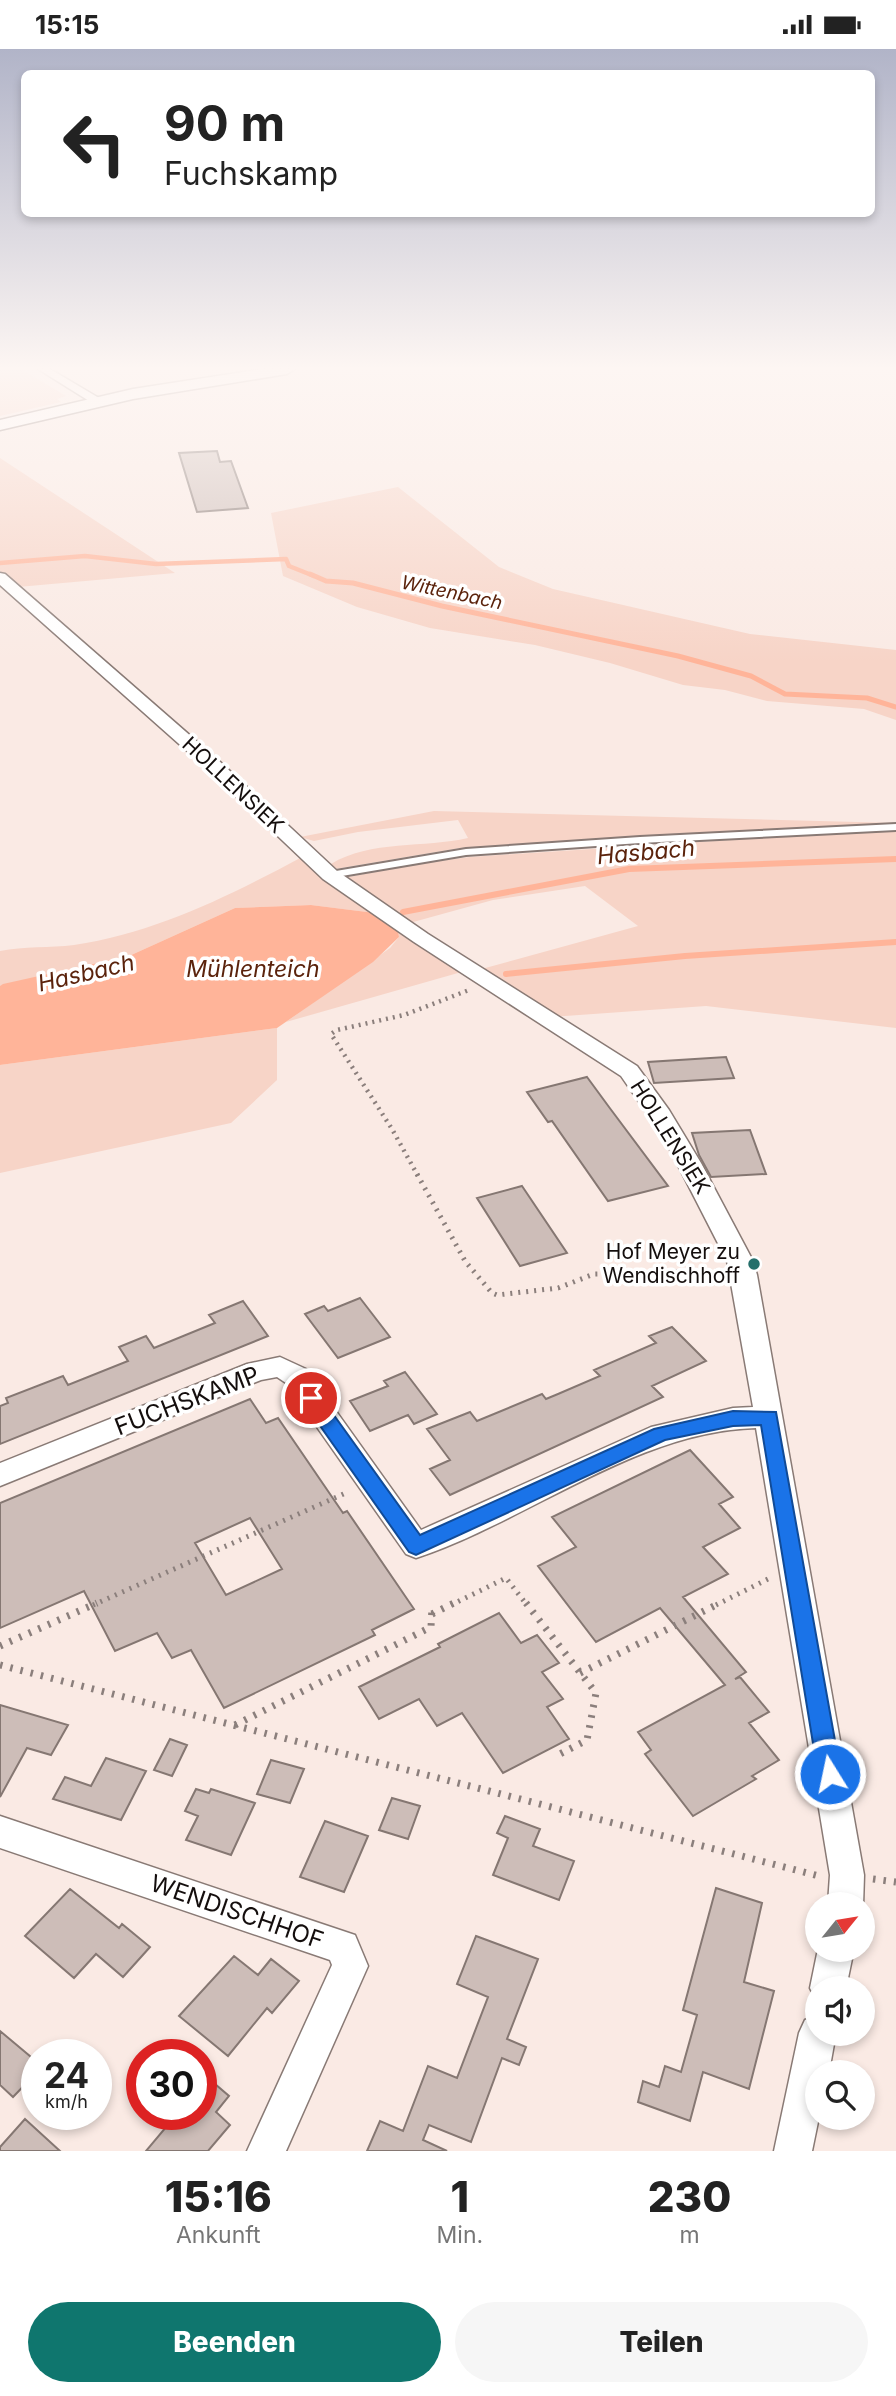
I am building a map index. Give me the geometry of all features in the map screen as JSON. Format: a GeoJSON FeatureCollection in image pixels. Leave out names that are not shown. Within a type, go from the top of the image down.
{"type":"FeatureCollection","features":[{"type":"Feature","properties":{"kind":"street","name":"HOLLENSIEK"},"geometry":{"type":"LineString","coordinates":[[0,577],[211,763],[330,874],[421,939],[629,1071],[646,1092],[740,1261],[769,1417],[847,1889]]}},
{"type":"Feature","properties":{"kind":"street","name":"FUCHSKAMP"},"geometry":{"type":"LineString","coordinates":[[0,1475],[257,1370],[280,1367],[296,1376],[416,1546],[661,1434],[733,1419],[769,1417]]}},
{"type":"Feature","properties":{"kind":"street","name":"WENDISCHHOF"},"geometry":{"type":"LineString","coordinates":[[0,1832],[342,1947],[350,1966],[266,2151]]}},
{"type":"Feature","properties":{"kind":"street"},"geometry":{"type":"LineString","coordinates":[[793,2151],[815,2046]]}},
{"type":"Feature","properties":{"kind":"lane"},"geometry":{"type":"LineString","coordinates":[[330,874],[467,852],[896,827]]}},
{"type":"Feature","properties":{"kind":"path"},"geometry":{"type":"LineString","coordinates":[[478,975],[468,991],[447,1000],[404,1015],[331,1034],[392,1129],[465,1261],[492,1293],[497,1295],[558,1288],[585,1277],[606,1273],[713,1271],[726,1274],[745,1286]]}},
{"type":"Feature","properties":{"kind":"path"},"geometry":{"type":"LineString","coordinates":[[0,1646],[371,1482]]}},
{"type":"Feature","properties":{"kind":"path"},"geometry":{"type":"LineString","coordinates":[[580,1673],[783,1572],[794,1571]]}},
{"type":"Feature","properties":{"kind":"path"},"geometry":{"type":"LineString","coordinates":[[234,1725],[432,1627],[432,1611],[506,1578],[596,1693],[587,1740],[558,1755]]}},
{"type":"Feature","properties":{"kind":"path"},"geometry":{"type":"LineString","coordinates":[[0,1665],[825,1878],[847,1889]]}},
{"type":"Feature","properties":{"kind":"shaded area"},"geometry":{"type":"Polygon","coordinates":[[[0,467],[14,467],[175,573],[18,587],[0,571],[0,467]]]}},
{"type":"Feature","properties":{"kind":"shaded area"},"geometry":{"type":"Polygon","coordinates":[[[398,487],[499,567],[553,589],[750,634],[896,650],[896,720],[864,709],[767,701],[725,690],[683,685],[610,663],[535,645],[430,628],[357,607],[283,576],[271,513],[398,487]]]}},
{"type":"Feature","properties":{"kind":"shaded area"},"geometry":{"type":"Polygon","coordinates":[[[434,811],[896,824],[460,848],[335,869],[331,864],[363,851],[468,838],[458,820],[358,832],[314,841],[300,837],[434,811]]]}},
{"type":"Feature","properties":{"kind":"shaded area"},"geometry":{"type":"Polygon","coordinates":[[[896,829],[896,1028],[706,1006],[551,1017],[478,970],[638,926],[585,886],[493,900],[406,924],[346,884],[349,877],[408,865],[470,857],[896,829]]]}},
{"type":"Feature","properties":{"kind":"shaded area"},"geometry":{"type":"Polygon","coordinates":[[[302,857],[375,913],[311,905],[235,908],[129,956],[0,986],[0,951],[74,945],[134,932],[192,911],[302,857]]]}},
{"type":"Feature","properties":{"kind":"shaded area"},"geometry":{"type":"Polygon","coordinates":[[[398,931],[465,971],[286,1022],[390,948],[399,937],[398,931]]]}},
{"type":"Feature","properties":{"kind":"shaded area"},"geometry":{"type":"Polygon","coordinates":[[[277,1028],[277,1080],[231,1123],[0,1173],[0,1065],[277,1028]]]}},
{"type":"Feature","properties":{"kind":"water","name":"Mühlenteich"},"geometry":{"type":"Polygon","coordinates":[[[311,905],[375,913],[398,931],[399,937],[373,962],[277,1028],[0,1065],[0,986],[3,984],[129,956],[235,908],[311,905]]]}},
{"type":"Feature","properties":{"kind":"building"},"geometry":{"type":"Polygon","coordinates":[[[183,467],[233,467],[248,508],[197,512],[183,467]]]}},
{"type":"Feature","properties":{"kind":"building"},"geometry":{"type":"Polygon","coordinates":[[[726,1057],[734,1078],[654,1083],[648,1062],[726,1057]]]}},
{"type":"Feature","properties":{"kind":"building"},"geometry":{"type":"Polygon","coordinates":[[[587,1077],[668,1186],[608,1201],[552,1121],[548,1122],[527,1092],[587,1077]]]}},
{"type":"Feature","properties":{"kind":"building"},"geometry":{"type":"Polygon","coordinates":[[[750,1130],[766,1174],[711,1177],[699,1155],[692,1133],[750,1130]]]}},
{"type":"Feature","properties":{"kind":"building"},"geometry":{"type":"Polygon","coordinates":[[[522,1186],[567,1253],[520,1266],[477,1198],[522,1186]]]}},
{"type":"Feature","properties":{"kind":"building"},"geometry":{"type":"Polygon","coordinates":[[[360,1298],[390,1337],[338,1358],[305,1314],[324,1306],[328,1311],[360,1298]]]}},
{"type":"Feature","properties":{"kind":"building"},"geometry":{"type":"Polygon","coordinates":[[[243,1301],[268,1336],[0,1444],[0,1406],[8,1403],[6,1398],[63,1376],[68,1385],[128,1361],[119,1347],[146,1336],[154,1348],[215,1323],[209,1315],[243,1301]]]}},
{"type":"Feature","properties":{"kind":"building"},"geometry":{"type":"Polygon","coordinates":[[[672,1327],[706,1361],[652,1386],[663,1397],[450,1495],[430,1469],[450,1460],[427,1429],[470,1412],[477,1421],[542,1394],[546,1399],[600,1376],[594,1370],[656,1343],[649,1336],[672,1327]]]}},
{"type":"Feature","properties":{"kind":"building"},"geometry":{"type":"Polygon","coordinates":[[[405,1372],[437,1414],[414,1424],[408,1415],[370,1431],[350,1401],[388,1386],[384,1381],[405,1372]]]}},
{"type":"Feature","properties":{"kind":"building"},"geometry":{"type":"Polygon","coordinates":[[[250,1399],[266,1423],[278,1418],[343,1513],[347,1511],[414,1609],[372,1630],[375,1635],[224,1708],[191,1650],[172,1658],[157,1633],[115,1651],[84,1591],[0,1628],[0,1503],[250,1399]],[[250,1518],[195,1543],[226,1595],[282,1569],[250,1518]]]}},
{"type":"Feature","properties":{"kind":"building"},"geometry":{"type":"Polygon","coordinates":[[[690,1450],[733,1497],[719,1504],[740,1528],[703,1547],[728,1574],[683,1597],[746,1672],[735,1679],[740,1677],[769,1712],[749,1723],[779,1760],[752,1776],[756,1779],[693,1816],[645,1754],[651,1750],[638,1732],[725,1685],[660,1608],[596,1642],[538,1566],[576,1547],[552,1517],[690,1450]]]}},
{"type":"Feature","properties":{"kind":"building"},"geometry":{"type":"Polygon","coordinates":[[[499,1613],[521,1643],[537,1635],[559,1663],[542,1672],[563,1699],[547,1707],[569,1739],[503,1773],[462,1713],[437,1726],[419,1699],[379,1719],[359,1687],[440,1647],[438,1644],[499,1613]]]}},
{"type":"Feature","properties":{"kind":"building"},"geometry":{"type":"Polygon","coordinates":[[[0,1705],[68,1725],[51,1755],[27,1748],[0,1797],[0,1705]]]}},
{"type":"Feature","properties":{"kind":"building"},"geometry":{"type":"Polygon","coordinates":[[[170,1739],[187,1745],[172,1776],[154,1770],[170,1739]]]}},
{"type":"Feature","properties":{"kind":"building"},"geometry":{"type":"Polygon","coordinates":[[[106,1758],[146,1771],[121,1820],[53,1799],[65,1777],[91,1786],[106,1758]]]}},
{"type":"Feature","properties":{"kind":"building"},"geometry":{"type":"Polygon","coordinates":[[[271,1760],[304,1769],[290,1803],[257,1794],[271,1760]]]}},
{"type":"Feature","properties":{"kind":"building"},"geometry":{"type":"Polygon","coordinates":[[[196,1789],[209,1793],[211,1789],[255,1803],[231,1855],[186,1840],[198,1816],[185,1811],[196,1789]]]}},
{"type":"Feature","properties":{"kind":"building"},"geometry":{"type":"Polygon","coordinates":[[[392,1798],[420,1806],[408,1839],[379,1830],[392,1798]]]}},
{"type":"Feature","properties":{"kind":"building"},"geometry":{"type":"Polygon","coordinates":[[[505,1816],[540,1829],[533,1846],[574,1861],[559,1900],[493,1875],[508,1838],[497,1833],[505,1816]]]}},
{"type":"Feature","properties":{"kind":"building"},"geometry":{"type":"Polygon","coordinates":[[[325,1821],[368,1836],[344,1892],[300,1877],[325,1821]]]}},
{"type":"Feature","properties":{"kind":"building"},"geometry":{"type":"Polygon","coordinates":[[[716,1888],[762,1903],[744,1982],[774,1991],[749,2089],[703,2072],[690,2121],[638,2102],[643,2081],[659,2087],[665,2066],[681,2072],[697,2015],[683,2010],[716,1888]]]}},
{"type":"Feature","properties":{"kind":"building"},"geometry":{"type":"Polygon","coordinates":[[[70,1889],[119,1928],[122,1924],[150,1947],[123,1977],[96,1954],[74,1978],[25,1936],[70,1889]]]}},
{"type":"Feature","properties":{"kind":"building"},"geometry":{"type":"Polygon","coordinates":[[[476,1936],[538,1959],[507,2039],[526,2047],[519,2065],[502,2058],[471,2142],[429,2125],[423,2140],[447,2151],[367,2151],[380,2121],[403,2131],[428,2066],[457,2078],[488,1997],[457,1984],[476,1936]]]}},
{"type":"Feature","properties":{"kind":"building"},"geometry":{"type":"Polygon","coordinates":[[[234,1956],[258,1975],[271,1959],[299,1981],[272,2013],[267,2008],[228,2056],[217,2047],[217,2039],[207,2039],[179,2016],[234,1956]]]}},
{"type":"Feature","properties":{"kind":"building"},"geometry":{"type":"Polygon","coordinates":[[[0,2031],[21,2049],[21,2089],[13,2097],[0,2085],[0,2031]]]}},
{"type":"Feature","properties":{"kind":"building"},"geometry":{"type":"Polygon","coordinates":[[[217,2086],[229,2096],[217,2111],[217,2086]]]}},
{"type":"Feature","properties":{"kind":"building"},"geometry":{"type":"Polygon","coordinates":[[[217,2113],[230,2125],[208,2151],[146,2151],[164,2130],[217,2130],[217,2113]]]}},
{"type":"Feature","properties":{"kind":"building"},"geometry":{"type":"Polygon","coordinates":[[[21,2123],[21,2130],[37,2130],[60,2151],[0,2151],[0,2147],[21,2123]]]}},
{"type":"Feature","properties":{"kind":"waterway","name":"Wittenbach"},"geometry":{"type":"LineString","coordinates":[[0,563],[85,556],[156,564],[286,559],[289,566],[314,576]]}},
{"type":"Feature","properties":{"kind":"waterway","name":"Wittenbach"},"geometry":{"type":"LineString","coordinates":[[310,574],[326,581],[353,583],[442,606],[678,656],[751,676],[785,694],[867,698],[896,707]]}},
{"type":"Feature","properties":{"kind":"waterway","name":"Hasbach"},"geometry":{"type":"LineString","coordinates":[[403,912],[629,869],[896,859]]}},
{"type":"Feature","properties":{"kind":"waterway"},"geometry":{"type":"LineString","coordinates":[[506,974],[685,956],[896,942]]}},
{"type":"Feature","properties":{"kind":"place","name":"Hof Meyer zu Wendischhoff"},"geometry":{"type":"Point","coordinates":[754,1264]}},
{"type":"Feature","properties":{"kind":"route"},"geometry":{"type":"LineString","coordinates":[[311,1398],[416,1546],[661,1434],[733,1419],[769,1417],[830,1774]]}}]}
